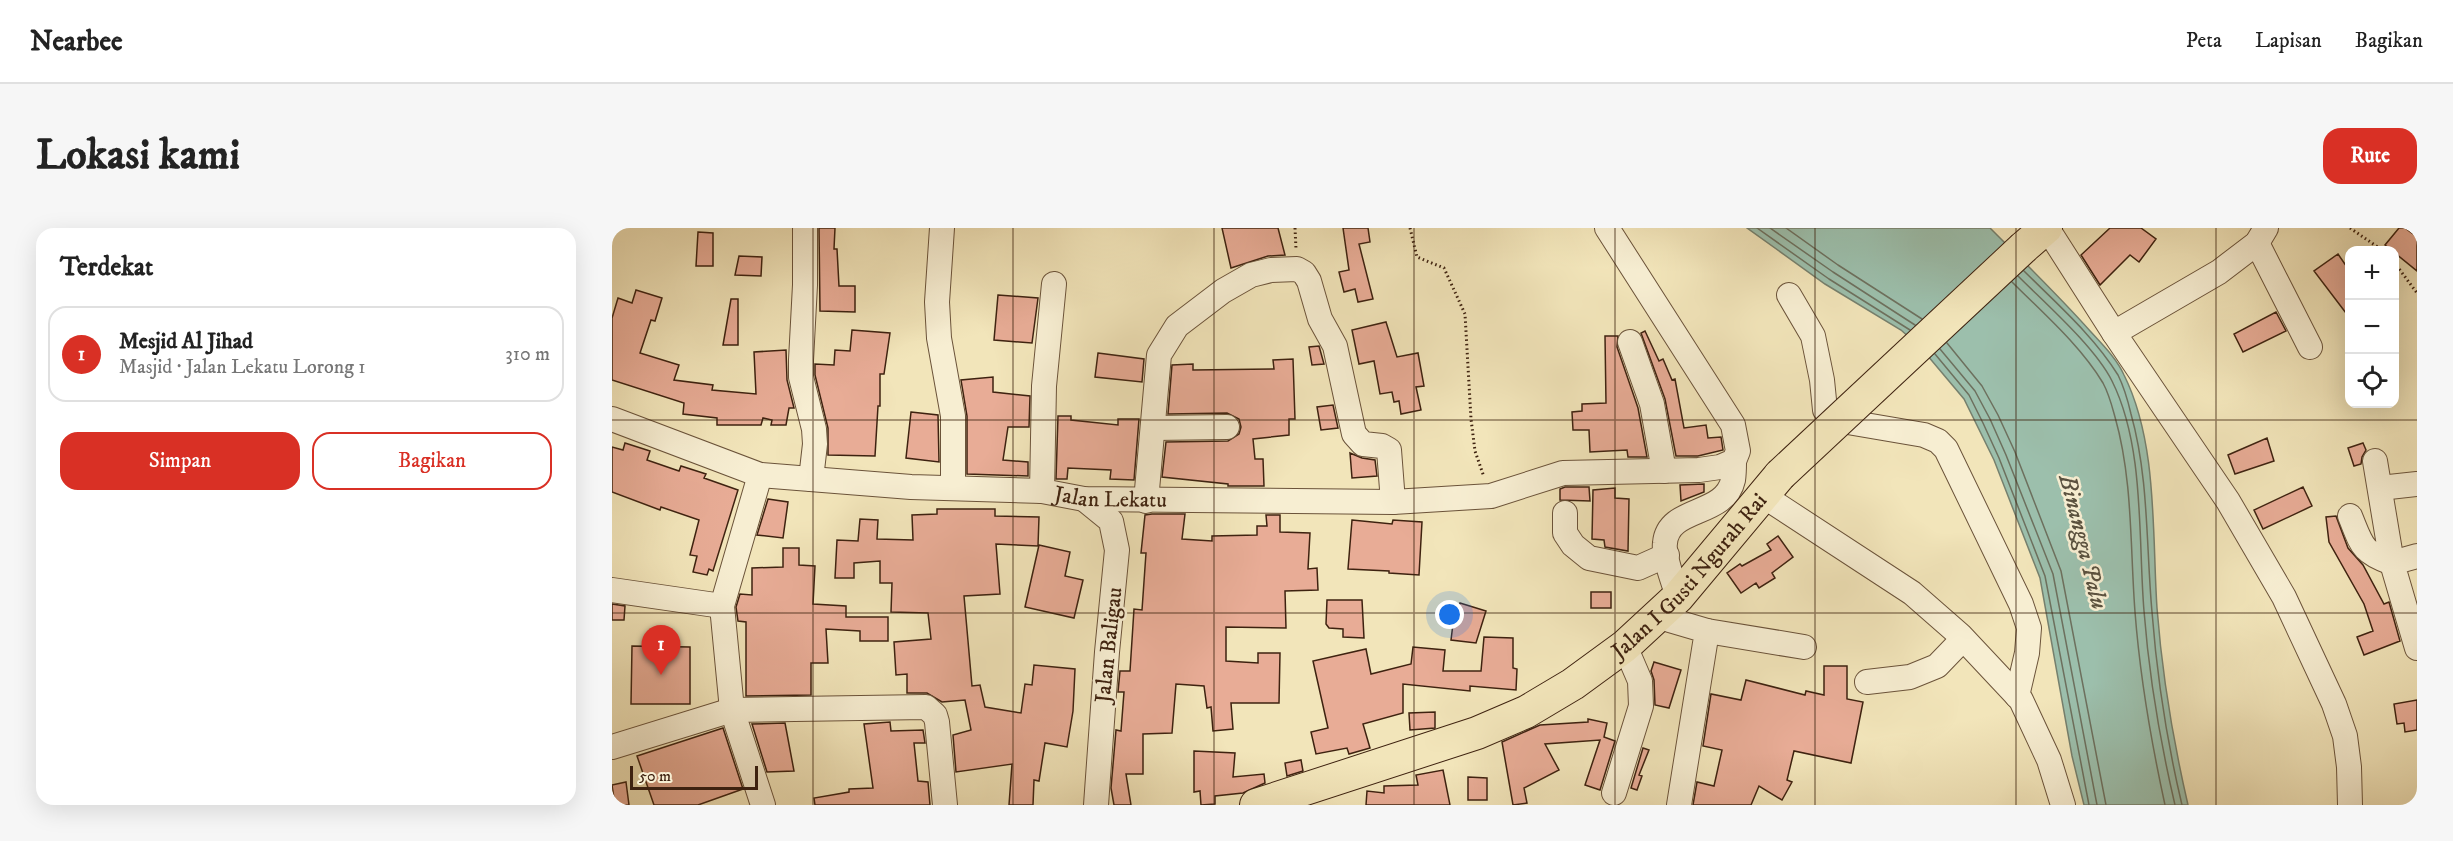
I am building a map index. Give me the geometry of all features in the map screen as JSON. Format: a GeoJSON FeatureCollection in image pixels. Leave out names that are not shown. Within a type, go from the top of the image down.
{"type":"FeatureCollection","features":[{"type":"Feature","properties":{"kind":"main road","name":"Jalan I Gusti Ngurah Rai"},"geometry":{"type":"LineString","coordinates":[[1256,805],[1477,733],[1526,712],[1573,684],[1625,646],[1667,606],[1771,485],[2039,234]]}},
{"type":"Feature","properties":{"kind":"street"},"geometry":{"type":"LineString","coordinates":[[805,228],[801,377],[814,429],[815,444],[811,479]]}},
{"type":"Feature","properties":{"kind":"street"},"geometry":{"type":"LineString","coordinates":[[942,228],[937,302],[939,339],[953,416],[953,488]]}},
{"type":"Feature","properties":{"kind":"street"},"geometry":{"type":"LineString","coordinates":[[1607,228],[1733,425],[1738,451],[1734,461],[1733,480],[1724,497],[1702,511],[1679,519],[1671,526],[1664,545],[1667,555],[1667,606],[1707,632],[1804,647]]}},
{"type":"Feature","properties":{"kind":"street"},"geometry":{"type":"LineString","coordinates":[[2039,234],[2114,333],[2228,501],[2284,597],[2334,704],[2345,736],[2350,805]]}},
{"type":"Feature","properties":{"kind":"street"},"geometry":{"type":"LineString","coordinates":[[2114,333],[2219,272],[2262,236],[2310,347]]}},
{"type":"Feature","properties":{"kind":"street"},"geometry":{"type":"LineString","coordinates":[[1146,501],[1159,355],[1177,326],[1223,291],[1251,275],[1271,270],[1297,269],[1304,273],[1309,281],[1320,319],[1335,345],[1354,434],[1363,444],[1382,446],[1389,450],[1393,502]]}},
{"type":"Feature","properties":{"kind":"street"},"geometry":{"type":"LineString","coordinates":[[1042,491],[1044,386],[1054,284]]}},
{"type":"Feature","properties":{"kind":"street"},"geometry":{"type":"LineString","coordinates":[[1789,295],[1813,336],[1822,380],[1825,410],[1836,420],[1924,435],[1938,441],[1946,449],[2021,604],[2029,628],[2027,653],[2017,696]]}},
{"type":"Feature","properties":{"kind":"street"},"geometry":{"type":"LineString","coordinates":[[1630,342],[1652,404],[1664,471]]}},
{"type":"Feature","properties":{"kind":"street","name":"Jalan Lekatu"},"geometry":{"type":"LineString","coordinates":[[612,419],[760,475],[953,488],[1042,491],[1084,499],[1393,502],[1491,496],[1563,473],[1714,468],[1734,461]]}},
{"type":"Feature","properties":{"kind":"street"},"geometry":{"type":"LineString","coordinates":[[1154,428],[1227,427]]}},
{"type":"Feature","properties":{"kind":"street"},"geometry":{"type":"LineString","coordinates":[[2375,461],[2392,563],[2417,648]]}},
{"type":"Feature","properties":{"kind":"street"},"geometry":{"type":"LineString","coordinates":[[760,475],[722,606],[732,710],[763,805]]}},
{"type":"Feature","properties":{"kind":"street"},"geometry":{"type":"LineString","coordinates":[[2380,488],[2417,484]]}},
{"type":"Feature","properties":{"kind":"street"},"geometry":{"type":"LineString","coordinates":[[1771,485],[1912,593],[1963,639],[2017,696],[2041,741],[2063,805]]}},
{"type":"Feature","properties":{"kind":"street","name":"Jalan Baligau"},"geometry":{"type":"LineString","coordinates":[[1084,499],[1111,521],[1117,550],[1096,805]]}},
{"type":"Feature","properties":{"kind":"street"},"geometry":{"type":"LineString","coordinates":[[1565,513],[1564,533],[1573,545],[1589,558],[1638,567],[1667,555]]}},
{"type":"Feature","properties":{"kind":"street"},"geometry":{"type":"LineString","coordinates":[[2350,516],[2365,550],[2371,555],[2392,563],[2417,556]]}},
{"type":"Feature","properties":{"kind":"street"},"geometry":{"type":"LineString","coordinates":[[612,590],[722,606]]}},
{"type":"Feature","properties":{"kind":"street"},"geometry":{"type":"LineString","coordinates":[[1679,805],[1707,632]]}},
{"type":"Feature","properties":{"kind":"street"},"geometry":{"type":"LineString","coordinates":[[1867,682],[1910,677],[1937,666],[1963,639]]}},
{"type":"Feature","properties":{"kind":"street"},"geometry":{"type":"LineString","coordinates":[[1614,793],[1641,706],[1640,681],[1625,646]]}},
{"type":"Feature","properties":{"kind":"street"},"geometry":{"type":"LineString","coordinates":[[612,747],[732,710],[926,707],[935,715],[937,722],[945,805]]}},
{"type":"Feature","properties":{"kind":"path"},"geometry":{"type":"LineString","coordinates":[[1410,228],[1417,257],[1444,268],[1465,314],[1475,451],[1491,496]]}},
{"type":"Feature","properties":{"kind":"path"},"geometry":{"type":"LineString","coordinates":[[2350,228],[2376,246]]}},
{"type":"Feature","properties":{"kind":"path"},"geometry":{"type":"LineString","coordinates":[[2399,269],[2417,293]]}},
{"type":"Feature","properties":{"kind":"water","name":"Binangga Palu"},"geometry":{"type":"Polygon","coordinates":[[[1747,228],[1990,228],[2066,305],[2114,358],[2135,402],[2148,459],[2162,657],[2173,732],[2188,805],[2084,805],[2072,756],[2040,578],[1994,460],[1964,399],[1922,349],[1901,330],[1825,284],[1747,228]]]}},
{"type":"Feature","properties":{"kind":"building"},"geometry":{"type":"Polygon","coordinates":[[[819,228],[835,228],[834,249],[837,249],[839,286],[855,286],[855,312],[820,311],[819,228]]]}},
{"type":"Feature","properties":{"kind":"building"},"geometry":{"type":"Polygon","coordinates":[[[1222,228],[1278,228],[1285,255],[1268,256],[1231,268],[1222,228]]]}},
{"type":"Feature","properties":{"kind":"building"},"geometry":{"type":"Polygon","coordinates":[[[1343,228],[1368,228],[1370,242],[1359,244],[1373,299],[1358,302],[1355,289],[1344,292],[1339,272],[1349,270],[1343,228]]]}},
{"type":"Feature","properties":{"kind":"building"},"geometry":{"type":"Polygon","coordinates":[[[2110,228],[2141,228],[2156,239],[2139,262],[2130,255],[2100,285],[2081,255],[2110,228]]]}},
{"type":"Feature","properties":{"kind":"building"},"geometry":{"type":"Polygon","coordinates":[[[2399,228],[2405,228],[2417,237],[2417,271],[2399,256],[2399,246],[2385,245],[2399,228]]]}},
{"type":"Feature","properties":{"kind":"building"},"geometry":{"type":"Polygon","coordinates":[[[698,232],[713,233],[713,266],[696,266],[698,232]]]}},
{"type":"Feature","properties":{"kind":"building"},"geometry":{"type":"Polygon","coordinates":[[[2338,254],[2345,264],[2345,312],[2314,271],[2338,254]]]}},
{"type":"Feature","properties":{"kind":"building"},"geometry":{"type":"Polygon","coordinates":[[[739,256],[762,257],[761,276],[735,275],[739,256]]]}},
{"type":"Feature","properties":{"kind":"building"},"geometry":{"type":"Polygon","coordinates":[[[636,290],[662,298],[655,321],[651,320],[640,353],[679,365],[674,380],[713,385],[712,390],[756,394],[754,352],[786,350],[787,380],[794,408],[789,408],[786,425],[771,425],[772,420],[763,418],[761,425],[717,425],[717,418],[683,414],[684,403],[612,380],[612,318],[618,298],[632,303],[636,290]]]}},
{"type":"Feature","properties":{"kind":"building"},"geometry":{"type":"Polygon","coordinates":[[[998,295],[1038,298],[1032,343],[994,340],[998,295]]]}},
{"type":"Feature","properties":{"kind":"building"},"geometry":{"type":"Polygon","coordinates":[[[731,299],[738,299],[738,345],[723,345],[731,299]]]}},
{"type":"Feature","properties":{"kind":"building"},"geometry":{"type":"Polygon","coordinates":[[[2276,312],[2286,331],[2243,352],[2234,334],[2276,312]]]}},
{"type":"Feature","properties":{"kind":"building"},"geometry":{"type":"Polygon","coordinates":[[[1386,322],[1397,357],[1418,353],[1424,386],[1416,387],[1421,410],[1401,414],[1399,401],[1394,402],[1392,392],[1380,394],[1374,361],[1359,364],[1352,330],[1386,322]]]}},
{"type":"Feature","properties":{"kind":"building"},"geometry":{"type":"Polygon","coordinates":[[[852,330],[890,333],[884,374],[880,374],[880,406],[878,406],[875,456],[828,455],[828,428],[815,375],[815,364],[834,365],[835,350],[850,351],[852,330]]]}},
{"type":"Feature","properties":{"kind":"building"},"geometry":{"type":"Polygon","coordinates":[[[1645,331],[1659,361],[1663,359],[1672,380],[1675,379],[1684,428],[1706,425],[1708,438],[1721,437],[1723,450],[1698,456],[1676,456],[1665,399],[1641,333],[1645,331]]]}},
{"type":"Feature","properties":{"kind":"building"},"geometry":{"type":"Polygon","coordinates":[[[1605,336],[1618,336],[1617,347],[1638,408],[1647,457],[1628,457],[1627,450],[1590,452],[1589,430],[1573,430],[1572,412],[1582,411],[1582,404],[1606,403],[1605,336]]]}},
{"type":"Feature","properties":{"kind":"building"},"geometry":{"type":"Polygon","coordinates":[[[1319,346],[1324,364],[1312,365],[1309,347],[1319,346]]]}},
{"type":"Feature","properties":{"kind":"building"},"geometry":{"type":"Polygon","coordinates":[[[1098,353],[1144,359],[1142,382],[1095,377],[1098,353]]]}},
{"type":"Feature","properties":{"kind":"building"},"geometry":{"type":"Polygon","coordinates":[[[1293,359],[1295,419],[1289,419],[1289,435],[1253,439],[1255,459],[1263,459],[1264,486],[1228,486],[1228,484],[1162,477],[1166,442],[1228,441],[1239,434],[1241,427],[1239,419],[1227,413],[1168,414],[1172,365],[1193,364],[1193,370],[1274,369],[1273,360],[1293,359]]]}},
{"type":"Feature","properties":{"kind":"building"},"geometry":{"type":"Polygon","coordinates":[[[993,377],[993,392],[1030,396],[1029,427],[1008,427],[1003,460],[1028,462],[1028,476],[967,474],[967,416],[961,380],[993,377]]]}},
{"type":"Feature","properties":{"kind":"building"},"geometry":{"type":"Polygon","coordinates":[[[1333,405],[1338,428],[1321,430],[1317,407],[1333,405]]]}},
{"type":"Feature","properties":{"kind":"building"},"geometry":{"type":"Polygon","coordinates":[[[911,412],[938,415],[939,462],[906,458],[911,412]]]}},
{"type":"Feature","properties":{"kind":"building"},"geometry":{"type":"Polygon","coordinates":[[[1058,416],[1071,416],[1071,420],[1118,425],[1118,419],[1139,419],[1134,480],[1110,479],[1111,470],[1068,468],[1067,479],[1056,479],[1058,416]]]}},
{"type":"Feature","properties":{"kind":"building"},"geometry":{"type":"Polygon","coordinates":[[[2267,438],[2274,461],[2235,474],[2228,455],[2267,438]]]}},
{"type":"Feature","properties":{"kind":"building"},"geometry":{"type":"Polygon","coordinates":[[[625,443],[650,451],[647,460],[679,471],[681,466],[706,474],[704,478],[738,490],[713,571],[709,569],[707,575],[693,572],[697,556],[690,555],[699,520],[661,507],[660,510],[612,492],[612,447],[623,450],[625,443]]]}},
{"type":"Feature","properties":{"kind":"building"},"geometry":{"type":"Polygon","coordinates":[[[2363,443],[2366,450],[2361,464],[2354,466],[2348,448],[2363,443]]]}},
{"type":"Feature","properties":{"kind":"building"},"geometry":{"type":"Polygon","coordinates":[[[1350,453],[1375,460],[1377,476],[1352,478],[1350,453]]]}},
{"type":"Feature","properties":{"kind":"building"},"geometry":{"type":"Polygon","coordinates":[[[1704,484],[1704,492],[1681,501],[1680,485],[1704,484]]]}},
{"type":"Feature","properties":{"kind":"building"},"geometry":{"type":"Polygon","coordinates":[[[1589,487],[1590,501],[1560,500],[1560,489],[1589,487]]]}},
{"type":"Feature","properties":{"kind":"building"},"geometry":{"type":"Polygon","coordinates":[[[2303,487],[2312,506],[2263,529],[2254,510],[2303,487]]]}},
{"type":"Feature","properties":{"kind":"building"},"geometry":{"type":"Polygon","coordinates":[[[1615,488],[1615,498],[1629,499],[1628,551],[1605,547],[1604,540],[1592,539],[1593,490],[1615,488]]]}},
{"type":"Feature","properties":{"kind":"building"},"geometry":{"type":"Polygon","coordinates":[[[768,499],[788,502],[783,538],[757,535],[768,499]]]}},
{"type":"Feature","properties":{"kind":"building"},"geometry":{"type":"Polygon","coordinates":[[[937,509],[995,509],[995,516],[1039,517],[1038,546],[996,544],[1000,594],[964,596],[972,686],[980,685],[985,707],[1021,713],[1025,684],[1032,685],[1034,665],[1075,669],[1073,711],[1067,747],[1045,743],[1039,781],[1034,780],[1033,805],[1009,805],[1012,764],[956,772],[953,735],[971,730],[965,700],[942,702],[927,693],[907,693],[907,674],[896,675],[894,642],[931,639],[928,613],[891,612],[892,583],[880,583],[880,561],[854,563],[854,578],[835,578],[837,540],[858,541],[860,519],[878,520],[877,539],[913,540],[912,515],[937,514],[937,509]]]}},
{"type":"Feature","properties":{"kind":"building"},"geometry":{"type":"Polygon","coordinates":[[[1185,514],[1182,539],[1212,541],[1212,536],[1257,535],[1257,526],[1267,526],[1266,515],[1280,515],[1280,532],[1310,533],[1308,569],[1317,568],[1318,590],[1285,591],[1286,628],[1226,627],[1226,661],[1258,663],[1258,653],[1280,653],[1279,703],[1231,703],[1233,729],[1213,731],[1211,707],[1207,708],[1204,686],[1176,684],[1172,733],[1143,734],[1143,774],[1126,774],[1131,805],[1114,805],[1111,788],[1116,730],[1121,731],[1124,692],[1118,692],[1120,671],[1130,671],[1134,609],[1142,610],[1146,553],[1141,553],[1145,515],[1185,514]]]}},
{"type":"Feature","properties":{"kind":"building"},"geometry":{"type":"Polygon","coordinates":[[[2336,516],[2348,548],[2363,565],[2384,604],[2389,602],[2400,641],[2364,655],[2357,637],[2373,631],[2364,604],[2329,542],[2326,517],[2336,516]]]}},
{"type":"Feature","properties":{"kind":"building"},"geometry":{"type":"Polygon","coordinates":[[[1352,520],[1392,524],[1393,520],[1422,522],[1419,575],[1348,569],[1352,520]]]}},
{"type":"Feature","properties":{"kind":"building"},"geometry":{"type":"Polygon","coordinates":[[[1778,536],[1793,557],[1772,573],[1775,578],[1759,588],[1756,583],[1741,593],[1727,573],[1740,564],[1742,566],[1771,550],[1767,544],[1778,536]]]}},
{"type":"Feature","properties":{"kind":"building"},"geometry":{"type":"Polygon","coordinates":[[[1039,545],[1070,552],[1065,576],[1083,580],[1074,618],[1025,607],[1039,545]]]}},
{"type":"Feature","properties":{"kind":"building"},"geometry":{"type":"Polygon","coordinates":[[[783,548],[799,548],[799,565],[815,566],[813,604],[846,606],[846,617],[888,617],[888,641],[860,641],[860,631],[826,629],[828,663],[811,663],[811,695],[746,696],[746,622],[738,621],[736,607],[740,594],[752,595],[752,568],[783,567],[783,548]]]}},
{"type":"Feature","properties":{"kind":"building"},"geometry":{"type":"Polygon","coordinates":[[[1591,592],[1611,592],[1611,608],[1591,608],[1591,592]]]}},
{"type":"Feature","properties":{"kind":"building"},"geometry":{"type":"Polygon","coordinates":[[[1327,600],[1362,600],[1364,638],[1343,637],[1343,629],[1329,628],[1326,624],[1327,600]]]}},
{"type":"Feature","properties":{"kind":"building"},"geometry":{"type":"Polygon","coordinates":[[[1460,603],[1486,611],[1476,643],[1451,640],[1453,624],[1460,603]]]}},
{"type":"Feature","properties":{"kind":"building"},"geometry":{"type":"Polygon","coordinates":[[[612,604],[625,606],[624,620],[612,620],[612,604]]]}},
{"type":"Feature","properties":{"kind":"building"},"geometry":{"type":"Polygon","coordinates":[[[1484,637],[1513,638],[1513,668],[1517,669],[1516,690],[1470,686],[1470,691],[1403,684],[1403,713],[1363,724],[1370,748],[1349,754],[1347,748],[1316,754],[1311,732],[1328,728],[1313,661],[1366,649],[1371,674],[1411,664],[1413,647],[1445,650],[1443,671],[1481,671],[1484,637]]]}},
{"type":"Feature","properties":{"kind":"building"},"geometry":{"type":"Polygon","coordinates":[[[632,646],[690,647],[690,704],[631,704],[632,646]]]}},
{"type":"Feature","properties":{"kind":"building"},"geometry":{"type":"Polygon","coordinates":[[[1654,662],[1681,670],[1669,708],[1655,705],[1654,680],[1651,671],[1654,662]]]}},
{"type":"Feature","properties":{"kind":"building"},"geometry":{"type":"Polygon","coordinates":[[[1824,666],[1847,666],[1847,699],[1863,702],[1851,763],[1794,751],[1787,780],[1792,782],[1782,800],[1759,786],[1751,805],[1693,805],[1697,782],[1714,786],[1722,750],[1703,746],[1711,694],[1741,700],[1746,680],[1805,695],[1806,691],[1824,695],[1824,666]]]}},
{"type":"Feature","properties":{"kind":"building"},"geometry":{"type":"Polygon","coordinates":[[[2417,700],[2417,730],[2405,732],[2404,723],[2397,724],[2394,704],[2417,700]]]}},
{"type":"Feature","properties":{"kind":"building"},"geometry":{"type":"Polygon","coordinates":[[[1435,712],[1435,728],[1410,730],[1409,713],[1435,712]]]}},
{"type":"Feature","properties":{"kind":"building"},"geometry":{"type":"Polygon","coordinates":[[[1588,719],[1607,723],[1604,737],[1615,741],[1600,790],[1585,785],[1600,740],[1545,744],[1559,770],[1524,788],[1527,803],[1513,805],[1502,742],[1540,725],[1588,722],[1588,719]]]}},
{"type":"Feature","properties":{"kind":"building"},"geometry":{"type":"Polygon","coordinates":[[[890,722],[891,731],[923,730],[925,743],[914,743],[918,781],[928,782],[930,805],[815,805],[814,798],[849,792],[849,789],[873,788],[864,724],[890,722]]]}},
{"type":"Feature","properties":{"kind":"building"},"geometry":{"type":"Polygon","coordinates":[[[785,723],[794,771],[767,772],[752,724],[785,723]]]}},
{"type":"Feature","properties":{"kind":"building"},"geometry":{"type":"Polygon","coordinates":[[[723,728],[743,789],[698,805],[654,805],[637,756],[723,728]]]}},
{"type":"Feature","properties":{"kind":"building"},"geometry":{"type":"Polygon","coordinates":[[[1643,748],[1649,750],[1639,775],[1642,776],[1637,790],[1631,788],[1643,748]]]}},
{"type":"Feature","properties":{"kind":"building"},"geometry":{"type":"Polygon","coordinates":[[[1194,751],[1235,753],[1233,777],[1264,774],[1265,783],[1243,793],[1215,796],[1215,804],[1201,805],[1200,791],[1194,792],[1194,751]]]}},
{"type":"Feature","properties":{"kind":"building"},"geometry":{"type":"Polygon","coordinates":[[[1301,760],[1303,771],[1287,776],[1285,763],[1301,760]]]}},
{"type":"Feature","properties":{"kind":"building"},"geometry":{"type":"Polygon","coordinates":[[[1443,770],[1450,805],[1366,805],[1367,791],[1384,793],[1384,786],[1418,785],[1416,775],[1443,770]]]}},
{"type":"Feature","properties":{"kind":"building"},"geometry":{"type":"Polygon","coordinates":[[[1468,777],[1487,778],[1487,800],[1468,800],[1468,777]]]}},
{"type":"Feature","properties":{"kind":"building"},"geometry":{"type":"Polygon","coordinates":[[[626,782],[629,805],[615,805],[612,785],[626,782]]]}},
{"type":"Feature","properties":{"kind":"place","name":"Mesjid Al Jihad"},"geometry":{"type":"Point","coordinates":[661,675]}}]}
